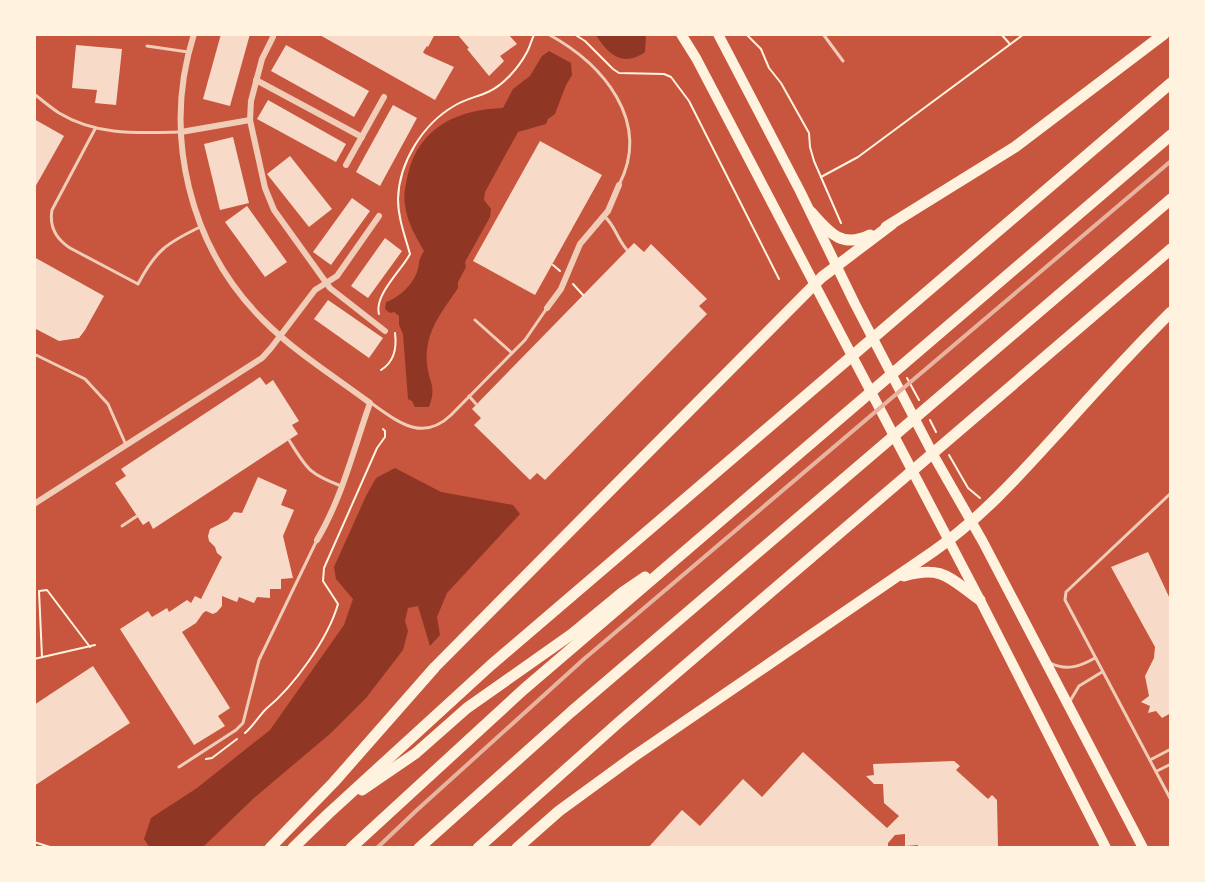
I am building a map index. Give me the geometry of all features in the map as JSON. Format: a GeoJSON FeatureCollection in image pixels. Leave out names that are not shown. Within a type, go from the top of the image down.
{"type":"FeatureCollection","features":[{"type":"Feature","properties":{"kind":"highway"},"geometry":{"type":"LineString","coordinates":[[270,848],[334,782],[435,667],[814,285],[892,224],[996,160],[1164,34]]}},
{"type":"Feature","properties":{"kind":"highway"},"geometry":{"type":"LineString","coordinates":[[293,848],[491,665],[1171,83]]}},
{"type":"Feature","properties":{"kind":"highway"},"geometry":{"type":"LineString","coordinates":[[351,848],[523,690],[1171,135]]}},
{"type":"Feature","properties":{"kind":"highway"},"geometry":{"type":"LineString","coordinates":[[419,848],[571,712],[1171,199]]}},
{"type":"Feature","properties":{"kind":"highway"},"geometry":{"type":"LineString","coordinates":[[811,212],[829,232],[848,241],[860,240],[892,224]]}},
{"type":"Feature","properties":{"kind":"highway"},"geometry":{"type":"LineString","coordinates":[[478,848],[942,441],[1171,249]]}},
{"type":"Feature","properties":{"kind":"highway"},"geometry":{"type":"LineString","coordinates":[[517,848],[559,811],[633,757],[972,523],[1004,493],[1171,312]]}},
{"type":"Feature","properties":{"kind":"highway"},"geometry":{"type":"LineString","coordinates":[[328,814],[416,753],[467,708],[691,545]]}},
{"type":"Feature","properties":{"kind":"highway"},"geometry":{"type":"LineString","coordinates":[[892,580],[921,571],[935,571],[980,600]]}},
{"type":"Feature","properties":{"kind":"main road"},"geometry":{"type":"LineString","coordinates":[[681,34],[980,600],[1106,848]]}},
{"type":"Feature","properties":{"kind":"main road"},"geometry":{"type":"LineString","coordinates":[[721,36],[951,488],[1046,661],[1143,848]]}},
{"type":"Feature","properties":{"kind":"street"},"geometry":{"type":"LineString","coordinates":[[194,34],[182,86],[181,132],[186,178],[200,227],[220,265],[253,311],[280,337],[370,403],[328,520],[317,540]]}},
{"type":"Feature","properties":{"kind":"street"},"geometry":{"type":"LineString","coordinates":[[273,37],[256,80],[250,120],[260,169],[274,210],[330,288],[385,331]]}},
{"type":"Feature","properties":{"kind":"street"},"geometry":{"type":"LineString","coordinates":[[256,80],[362,137]]}},
{"type":"Feature","properties":{"kind":"street"},"geometry":{"type":"LineString","coordinates":[[346,165],[384,97]]}},
{"type":"Feature","properties":{"kind":"street"},"geometry":{"type":"LineString","coordinates":[[181,132],[250,120]]}},
{"type":"Feature","properties":{"kind":"street"},"geometry":{"type":"LineString","coordinates":[[547,308],[561,289],[580,244],[611,206],[619,185]]}},
{"type":"Feature","properties":{"kind":"street"},"geometry":{"type":"LineString","coordinates":[[34,504],[267,353],[315,290],[337,276],[379,216]]}},
{"type":"Feature","properties":{"kind":"lane"},"geometry":{"type":"LineString","coordinates":[[548,34],[585,59],[624,111],[631,147],[628,165],[619,185]]}},
{"type":"Feature","properties":{"kind":"lane"},"geometry":{"type":"LineString","coordinates":[[823,34],[843,61]]}},
{"type":"Feature","properties":{"kind":"lane"},"geometry":{"type":"LineString","coordinates":[[147,46],[188,52]]}},
{"type":"Feature","properties":{"kind":"lane"},"geometry":{"type":"LineString","coordinates":[[34,94],[63,115],[95,129],[181,132]]}},
{"type":"Feature","properties":{"kind":"lane"},"geometry":{"type":"LineString","coordinates":[[95,129],[53,206],[50,221],[61,241],[138,284],[149,264],[164,247],[200,227]]}},
{"type":"Feature","properties":{"kind":"lane"},"geometry":{"type":"LineString","coordinates":[[604,216],[627,250]]}},
{"type":"Feature","properties":{"kind":"lane"},"geometry":{"type":"LineString","coordinates":[[370,403],[402,424],[421,429],[441,423],[530,334],[547,308]]}},
{"type":"Feature","properties":{"kind":"lane"},"geometry":{"type":"LineString","coordinates":[[475,320],[512,353]]}},
{"type":"Feature","properties":{"kind":"lane"},"geometry":{"type":"LineString","coordinates":[[34,354],[85,379],[108,404],[126,445]]}},
{"type":"Feature","properties":{"kind":"lane"},"geometry":{"type":"LineString","coordinates":[[469,396],[476,404]]}},
{"type":"Feature","properties":{"kind":"lane"},"geometry":{"type":"LineString","coordinates":[[289,440],[309,470],[341,486]]}},
{"type":"Feature","properties":{"kind":"lane"},"geometry":{"type":"LineString","coordinates":[[1171,493],[1064,596],[1171,800]]}},
{"type":"Feature","properties":{"kind":"lane"},"geometry":{"type":"LineString","coordinates":[[122,526],[137,516]]}},
{"type":"Feature","properties":{"kind":"lane"},"geometry":{"type":"LineString","coordinates":[[179,767],[243,723],[259,660],[317,540]]}},
{"type":"Feature","properties":{"kind":"lane"},"geometry":{"type":"LineString","coordinates":[[1046,661],[1064,669],[1095,658]]}},
{"type":"Feature","properties":{"kind":"lane"},"geometry":{"type":"LineString","coordinates":[[1069,705],[1079,686],[1102,672]]}},
{"type":"Feature","properties":{"kind":"lane"},"geometry":{"type":"LineString","coordinates":[[1150,760],[1171,749]]}},
{"type":"Feature","properties":{"kind":"lane"},"geometry":{"type":"LineString","coordinates":[[1156,772],[1171,764]]}},
{"type":"Feature","properties":{"kind":"path"},"geometry":{"type":"LineString","coordinates":[[574,34],[619,73],[664,74],[678,84],[779,279]]}},
{"type":"Feature","properties":{"kind":"path"},"geometry":{"type":"LineString","coordinates":[[746,34],[761,49],[769,68],[803,120],[821,177],[841,222],[842,233]]}},
{"type":"Feature","properties":{"kind":"path"},"geometry":{"type":"LineString","coordinates":[[1001,34],[1010,44]]}},
{"type":"Feature","properties":{"kind":"path"},"geometry":{"type":"LineString","coordinates":[[821,177],[867,150],[1024,34]]}},
{"type":"Feature","properties":{"kind":"path"},"geometry":{"type":"LineString","coordinates":[[380,316],[377,306],[380,297],[410,254],[402,229],[398,195],[409,157],[436,118],[461,101],[492,90],[506,79],[525,56],[534,35]]}},
{"type":"Feature","properties":{"kind":"path"},"geometry":{"type":"LineString","coordinates":[[381,370],[394,355],[396,342],[393,325]]}},
{"type":"Feature","properties":{"kind":"path"},"geometry":{"type":"LineString","coordinates":[[908,380],[923,407]]}},
{"type":"Feature","properties":{"kind":"path"},"geometry":{"type":"LineString","coordinates":[[930,420],[968,488],[981,500]]}},
{"type":"Feature","properties":{"kind":"path"},"geometry":{"type":"LineString","coordinates":[[204,760],[212,758],[247,732],[278,700],[326,632],[338,604],[323,581],[324,568],[377,448],[385,437],[383,429]]}},
{"type":"Feature","properties":{"kind":"path"},"geometry":{"type":"LineString","coordinates":[[42,657],[39,591],[47,590],[90,647]]}},
{"type":"Feature","properties":{"kind":"path"},"geometry":{"type":"LineString","coordinates":[[34,659],[95,645]]}},
{"type":"Feature","properties":{"kind":"path"},"geometry":{"type":"LineString","coordinates":[[34,842],[53,848]]}},
{"type":"Feature","properties":{"kind":"shaded area"},"geometry":{"type":"Polygon","coordinates":[[[595,34],[646,34],[645,52],[637,57],[622,59],[610,53],[595,34]]]}},
{"type":"Feature","properties":{"kind":"shaded area"},"geometry":{"type":"Polygon","coordinates":[[[549,51],[571,63],[572,75],[555,114],[546,124],[518,132],[485,192],[484,200],[491,209],[490,217],[465,262],[458,288],[435,323],[428,342],[427,364],[432,389],[429,407],[415,407],[408,399],[399,316],[385,309],[386,302],[410,285],[424,251],[410,223],[404,201],[413,158],[421,144],[443,124],[471,112],[503,108],[513,89],[530,76],[542,56],[549,51]]]}},
{"type":"Feature","properties":{"kind":"shaded area"},"geometry":{"type":"Polygon","coordinates":[[[395,468],[441,492],[513,505],[520,514],[447,593],[437,617],[440,635],[430,646],[418,606],[408,608],[405,621],[408,631],[403,650],[366,698],[331,733],[254,798],[202,848],[150,848],[144,839],[151,818],[197,788],[270,730],[344,625],[353,599],[336,579],[334,567],[376,478],[395,468]]]}},
{"type":"Feature","properties":{"kind":"building"},"geometry":{"type":"Polygon","coordinates":[[[221,34],[250,34],[230,106],[203,99],[221,34]]]}},
{"type":"Feature","properties":{"kind":"building"},"geometry":{"type":"Polygon","coordinates":[[[318,34],[435,34],[423,52],[454,67],[435,100],[318,34]]]}},
{"type":"Feature","properties":{"kind":"building"},"geometry":{"type":"Polygon","coordinates":[[[457,34],[508,34],[517,44],[500,56],[504,61],[489,76],[457,34]]]}},
{"type":"Feature","properties":{"kind":"building"},"geometry":{"type":"Polygon","coordinates":[[[76,45],[122,49],[116,105],[95,103],[97,90],[72,88],[76,45]]]}},
{"type":"Feature","properties":{"kind":"building"},"geometry":{"type":"Polygon","coordinates":[[[286,45],[369,91],[354,117],[271,71],[286,45]]]}},
{"type":"Feature","properties":{"kind":"building"},"geometry":{"type":"Polygon","coordinates":[[[268,100],[346,144],[336,162],[257,119],[268,100]]]}},
{"type":"Feature","properties":{"kind":"building"},"geometry":{"type":"Polygon","coordinates":[[[393,105],[417,118],[380,186],[356,172],[393,105]]]}},
{"type":"Feature","properties":{"kind":"building"},"geometry":{"type":"Polygon","coordinates":[[[34,119],[64,136],[34,189],[34,119]]]}},
{"type":"Feature","properties":{"kind":"building"},"geometry":{"type":"Polygon","coordinates":[[[233,137],[249,203],[220,210],[204,144],[233,137]]]}},
{"type":"Feature","properties":{"kind":"building"},"geometry":{"type":"Polygon","coordinates":[[[540,141],[602,175],[535,295],[473,261],[540,141]]]}},
{"type":"Feature","properties":{"kind":"building"},"geometry":{"type":"Polygon","coordinates":[[[290,156],[332,209],[309,227],[267,174],[290,156]]]}},
{"type":"Feature","properties":{"kind":"building"},"geometry":{"type":"Polygon","coordinates":[[[352,198],[370,211],[331,265],[313,252],[352,198]]]}},
{"type":"Feature","properties":{"kind":"building"},"geometry":{"type":"Polygon","coordinates":[[[247,206],[287,262],[265,277],[225,222],[247,206]]]}},
{"type":"Feature","properties":{"kind":"building"},"geometry":{"type":"Polygon","coordinates":[[[385,238],[402,251],[368,298],[351,286],[385,238]]]}},
{"type":"Feature","properties":{"kind":"building"},"geometry":{"type":"Polygon","coordinates":[[[634,243],[644,252],[651,244],[707,299],[699,306],[707,314],[545,480],[537,473],[530,480],[474,425],[481,418],[472,409],[634,243]]]}},
{"type":"Feature","properties":{"kind":"building"},"geometry":{"type":"Polygon","coordinates":[[[34,257],[104,296],[79,338],[59,341],[34,328],[34,257]]]}},
{"type":"Feature","properties":{"kind":"building"},"geometry":{"type":"Polygon","coordinates":[[[328,300],[383,338],[369,358],[314,319],[328,300]]]}},
{"type":"Feature","properties":{"kind":"building"},"geometry":{"type":"Polygon","coordinates":[[[260,377],[266,385],[273,380],[299,421],[292,425],[298,434],[153,529],[149,521],[143,525],[115,483],[126,476],[121,469],[260,377]]]}},
{"type":"Feature","properties":{"kind":"building"},"geometry":{"type":"Polygon","coordinates":[[[258,477],[287,490],[281,505],[294,510],[283,536],[293,578],[281,579],[281,589],[270,589],[270,598],[257,597],[254,603],[239,597],[237,602],[222,596],[222,606],[217,612],[206,611],[196,623],[182,632],[230,708],[218,716],[225,726],[194,745],[120,629],[148,611],[152,617],[167,608],[169,612],[187,600],[191,603],[195,596],[201,599],[222,557],[209,541],[210,529],[228,520],[234,512],[242,513],[258,477]]]}},
{"type":"Feature","properties":{"kind":"building"},"geometry":{"type":"Polygon","coordinates":[[[1148,552],[1171,601],[1171,713],[1162,718],[1156,711],[1148,713],[1150,706],[1141,702],[1149,696],[1145,676],[1154,658],[1155,647],[1111,567],[1148,552]]]}},
{"type":"Feature","properties":{"kind":"building"},"geometry":{"type":"Polygon","coordinates":[[[93,666],[130,723],[34,786],[34,705],[93,666]]]}},
{"type":"Feature","properties":{"kind":"building"},"geometry":{"type":"Polygon","coordinates":[[[803,752],[887,828],[899,816],[884,803],[883,784],[874,784],[866,776],[874,775],[873,764],[954,761],[960,766],[956,770],[988,799],[992,795],[997,800],[998,848],[918,848],[918,845],[905,846],[905,834],[895,835],[888,848],[648,848],[682,810],[700,826],[743,779],[762,797],[803,752]]]}},
{"type":"Feature","properties":{"kind":"railway"},"geometry":{"type":"LineString","coordinates":[[377,848],[584,659],[1171,161]]}}]}
